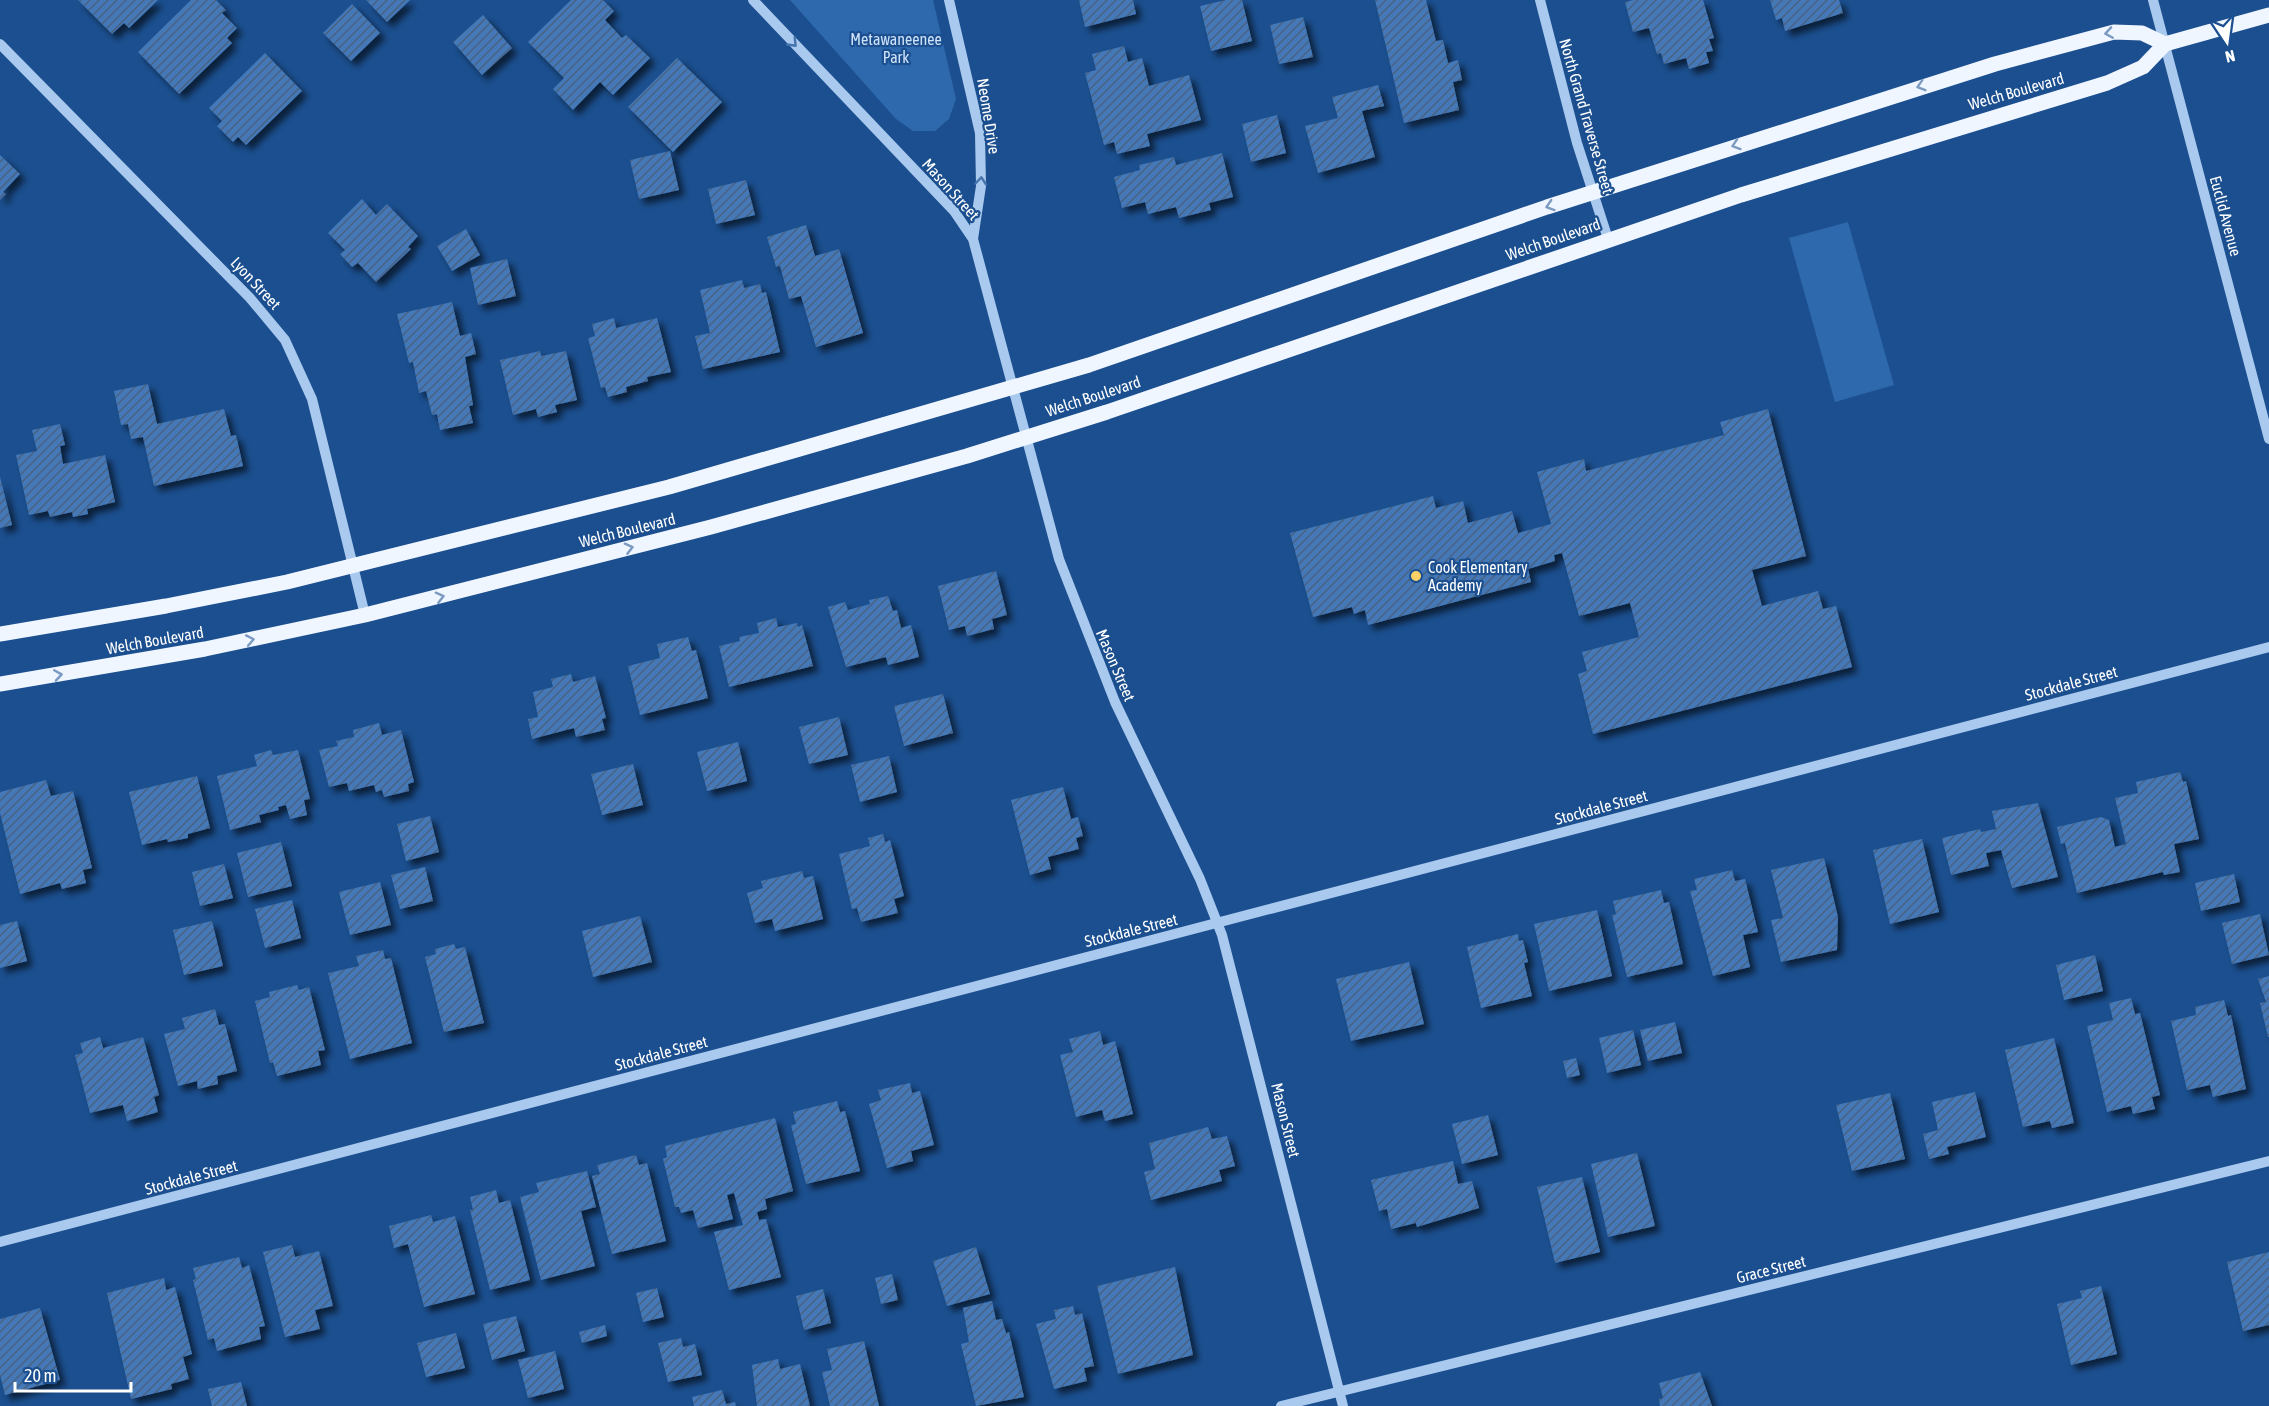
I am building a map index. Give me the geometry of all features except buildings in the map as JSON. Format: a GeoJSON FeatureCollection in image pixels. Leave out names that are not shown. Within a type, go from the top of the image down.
{"type":"FeatureCollection","features":[{"type":"Feature","properties":{"kind":"main road"},"geometry":{"type":"LineString","coordinates":[[2165,44],[2269,15]]}},
{"type":"Feature","properties":{"kind":"main road","name":"Welch Boulevard"},"geometry":{"type":"LineString","coordinates":[[0,634],[177,604],[287,582],[669,487],[1013,388],[1875,100],[2093,36],[2119,31],[2142,33],[2165,44],[2143,67],[2125,77],[1846,161],[1608,239],[1026,437],[711,527],[365,615],[205,649],[0,684]]}},
{"type":"Feature","properties":{"kind":"street","name":"Mason Street"},"geometry":{"type":"LineString","coordinates":[[753,0],[954,211],[973,239],[1059,560],[1095,657],[1131,738],[1200,879],[1218,923],[1343,1406]]}},
{"type":"Feature","properties":{"kind":"street","name":"Neome Drive"},"geometry":{"type":"LineString","coordinates":[[949,0],[980,134],[982,170],[973,239]]}},
{"type":"Feature","properties":{"kind":"street","name":"North Grand Traverse Street"},"geometry":{"type":"LineString","coordinates":[[1540,0],[1592,193],[1608,239]]}},
{"type":"Feature","properties":{"kind":"street","name":"Euclid Avenue"},"geometry":{"type":"LineString","coordinates":[[2153,0],[2269,439]]}},
{"type":"Feature","properties":{"kind":"street","name":"Lyon Street"},"geometry":{"type":"LineString","coordinates":[[0,44],[250,298],[285,340],[312,399],[365,615]]}},
{"type":"Feature","properties":{"kind":"street","name":"Stockdale Street"},"geometry":{"type":"LineString","coordinates":[[0,1242],[2269,647]]}},
{"type":"Feature","properties":{"kind":"street","name":"Grace Street"},"geometry":{"type":"LineString","coordinates":[[1281,1406],[2269,1161]]}},
{"type":"Feature","properties":{"kind":"green space","name":"Metawaneenee Park"},"geometry":{"type":"Polygon","coordinates":[[[790,0],[933,0],[956,99],[949,119],[935,131],[913,131],[896,119],[790,0]]]}},
{"type":"Feature","properties":{"kind":"green space"},"geometry":{"type":"Polygon","coordinates":[[[1848,222],[1894,385],[1835,402],[1789,238],[1848,222]]]}},
{"type":"Feature","properties":{"kind":"place","name":"Cook Elementary Academy"},"geometry":{"type":"Point","coordinates":[1416,576]}}]}
